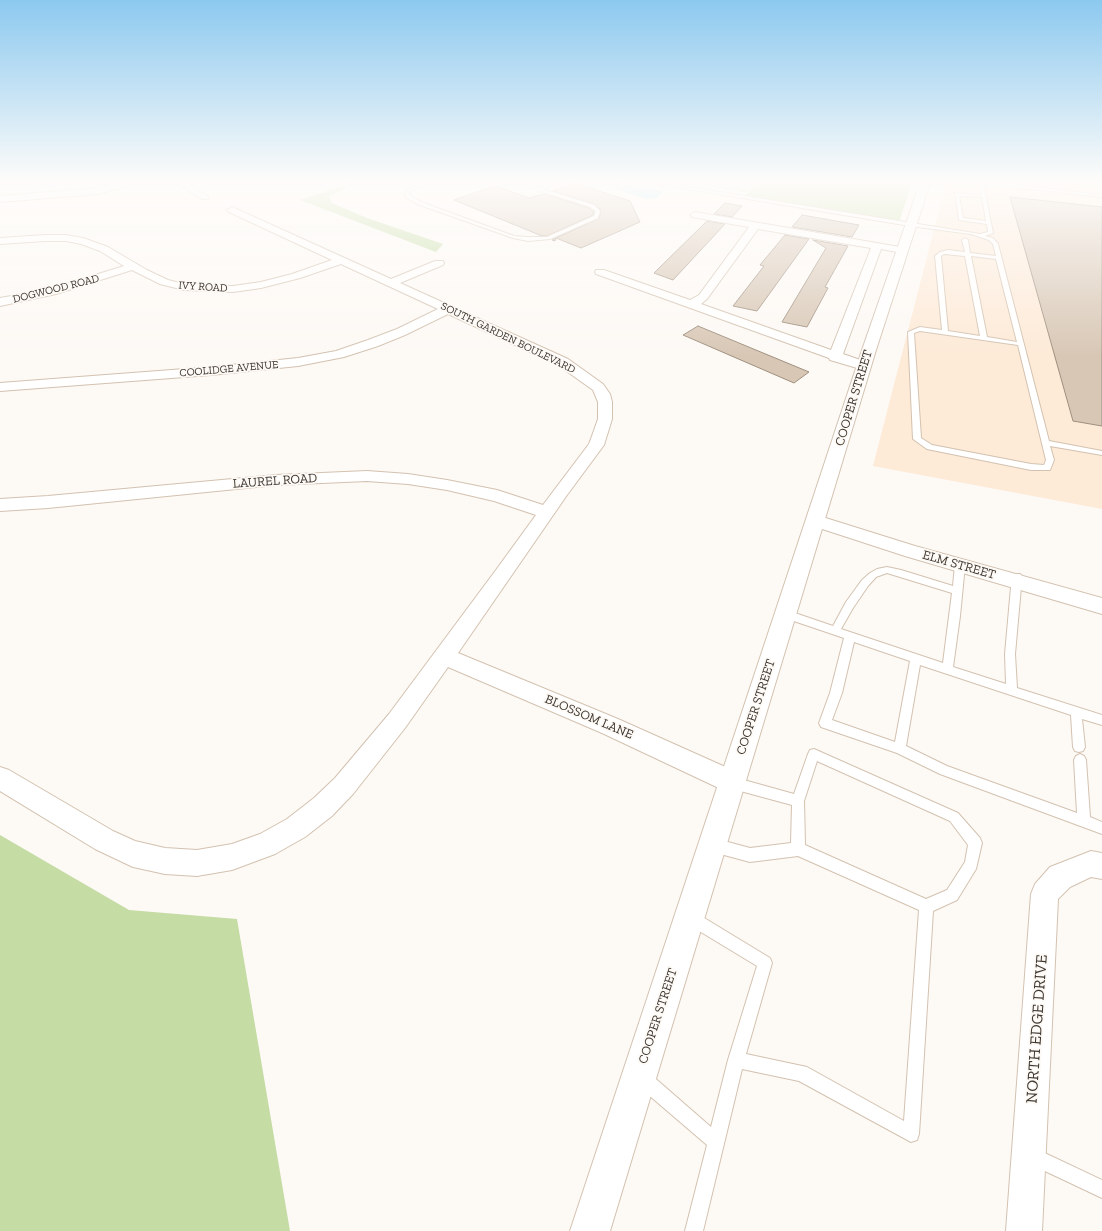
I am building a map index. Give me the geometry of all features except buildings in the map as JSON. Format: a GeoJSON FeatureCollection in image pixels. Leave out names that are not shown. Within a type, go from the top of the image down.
{"type":"FeatureCollection","features":[{"type":"Feature","properties":{"kind":"street","name":"IVY ROAD"},"geometry":{"type":"LineString","coordinates":[[80,240],[104,249],[156,279],[172,285],[222,290],[247,288],[274,282],[342,260]]}},
{"type":"Feature","properties":{"kind":"street","name":"SOUTH GARDEN BOULEVARD"},"geometry":{"type":"LineString","coordinates":[[0,778],[104,840],[133,854],[165,861],[198,863],[232,857],[266,845],[296,828],[323,808],[368,758],[406,709],[507,570],[546,512],[596,445],[606,419],[603,394],[598,387],[582,374],[563,362],[299,240]]}},
{"type":"Feature","properties":{"kind":"street"},"geometry":{"type":"LineString","coordinates":[[691,305],[703,297],[745,240]]}},
{"type":"Feature","properties":{"kind":"street"},"geometry":{"type":"LineString","coordinates":[[843,240],[902,250]]}},
{"type":"Feature","properties":{"kind":"street","name":"COOPER STREET"},"geometry":{"type":"LineString","coordinates":[[593,1229],[711,844],[905,240]]}},
{"type":"Feature","properties":{"kind":"street"},"geometry":{"type":"LineString","coordinates":[[835,357],[877,246]]}},
{"type":"Feature","properties":{"kind":"street"},"geometry":{"type":"LineString","coordinates":[[391,283],[439,263]]}},
{"type":"Feature","properties":{"kind":"street","name":"DOGWOOD ROAD"},"geometry":{"type":"LineString","coordinates":[[0,302],[52,292],[134,266]]}},
{"type":"Feature","properties":{"kind":"street"},"geometry":{"type":"LineString","coordinates":[[600,272],[835,357],[864,366]]}},
{"type":"Feature","properties":{"kind":"street","name":"COOLIDGE AVENUE"},"geometry":{"type":"LineString","coordinates":[[0,387],[219,370],[298,362],[339,354],[373,343],[412,327],[448,309]]}},
{"type":"Feature","properties":{"kind":"street","name":"LAUREL ROAD"},"geometry":{"type":"LineString","coordinates":[[0,505],[48,502],[276,480],[367,476],[408,479],[447,485],[497,496],[546,512]]}},
{"type":"Feature","properties":{"kind":"street","name":"ELM STREET"},"geometry":{"type":"LineString","coordinates":[[817,518],[960,565],[1102,600]]}},
{"type":"Feature","properties":{"kind":"street","name":"ELM STREET"},"geometry":{"type":"LineString","coordinates":[[817,518],[1102,606]]}},
{"type":"Feature","properties":{"kind":"street","name":"BLOSSOM LANE"},"geometry":{"type":"LineString","coordinates":[[444,656],[610,726],[732,782]]}},
{"type":"Feature","properties":{"kind":"street","name":"NORTH EDGE DRIVE"},"geometry":{"type":"LineString","coordinates":[[1024,1231],[1045,894],[1060,877],[1090,864],[1102,866]]}},
{"type":"Feature","properties":{"kind":"lane"},"geometry":{"type":"LineString","coordinates":[[965,240],[984,338]]}},
{"type":"Feature","properties":{"kind":"lane"},"geometry":{"type":"LineString","coordinates":[[992,240],[995,244],[999,258],[1021,344],[1046,443],[1050,460],[1047,468],[1031,467],[939,450],[930,447],[917,439],[911,332],[920,328],[1021,344]]}},
{"type":"Feature","properties":{"kind":"lane"},"geometry":{"type":"LineString","coordinates":[[945,332],[938,256],[942,253],[948,252],[999,258]]}},
{"type":"Feature","properties":{"kind":"lane"},"geometry":{"type":"LineString","coordinates":[[1046,443],[1102,453]]}},
{"type":"Feature","properties":{"kind":"lane"},"geometry":{"type":"LineString","coordinates":[[947,669],[960,565]]}},
{"type":"Feature","properties":{"kind":"lane"},"geometry":{"type":"LineString","coordinates":[[835,631],[865,583],[873,575],[880,571],[887,570],[901,573],[957,591]]}},
{"type":"Feature","properties":{"kind":"lane"},"geometry":{"type":"LineString","coordinates":[[1012,691],[1010,654],[1017,579]]}},
{"type":"Feature","properties":{"kind":"lane"},"geometry":{"type":"LineString","coordinates":[[786,614],[916,659],[1102,720]]}},
{"type":"Feature","properties":{"kind":"lane"},"geometry":{"type":"LineString","coordinates":[[850,636],[836,693],[825,723],[900,748],[944,770],[1102,828]]}},
{"type":"Feature","properties":{"kind":"lane"},"geometry":{"type":"LineString","coordinates":[[900,748],[916,659]]}},
{"type":"Feature","properties":{"kind":"lane"},"geometry":{"type":"LineString","coordinates":[[1076,712],[1079,747]]}},
{"type":"Feature","properties":{"kind":"lane"},"geometry":{"type":"LineString","coordinates":[[711,844],[750,856],[798,848],[926,906],[939,902],[952,895],[971,864],[974,843],[954,817],[814,754],[798,801],[798,848]]}},
{"type":"Feature","properties":{"kind":"lane"},"geometry":{"type":"LineString","coordinates":[[1080,760],[1084,821]]}},
{"type":"Feature","properties":{"kind":"lane"},"geometry":{"type":"LineString","coordinates":[[732,782],[798,801]]}},
{"type":"Feature","properties":{"kind":"lane"},"geometry":{"type":"LineString","coordinates":[[736,1060],[801,1074],[911,1134],[926,906]]}},
{"type":"Feature","properties":{"kind":"lane"},"geometry":{"type":"LineString","coordinates":[[689,917],[765,963],[736,1060],[694,1231]]}},
{"type":"Feature","properties":{"kind":"lane"},"geometry":{"type":"LineString","coordinates":[[639,1076],[716,1142]]}},
{"type":"Feature","properties":{"kind":"lane"},"geometry":{"type":"LineString","coordinates":[[1029,1154],[1102,1189]]}},
{"type":"Feature","properties":{"kind":"shaded area"},"geometry":{"type":"Polygon","coordinates":[[[931,240],[1102,240],[1102,509],[873,466],[931,240]]]}},
{"type":"Feature","properties":{"kind":"green space"},"geometry":{"type":"Polygon","coordinates":[[[406,240],[433,240],[443,244],[436,252],[406,240]]]}},
{"type":"Feature","properties":{"kind":"green space"},"geometry":{"type":"Polygon","coordinates":[[[0,835],[129,910],[237,919],[290,1231],[0,1231],[0,835]]]}}]}
